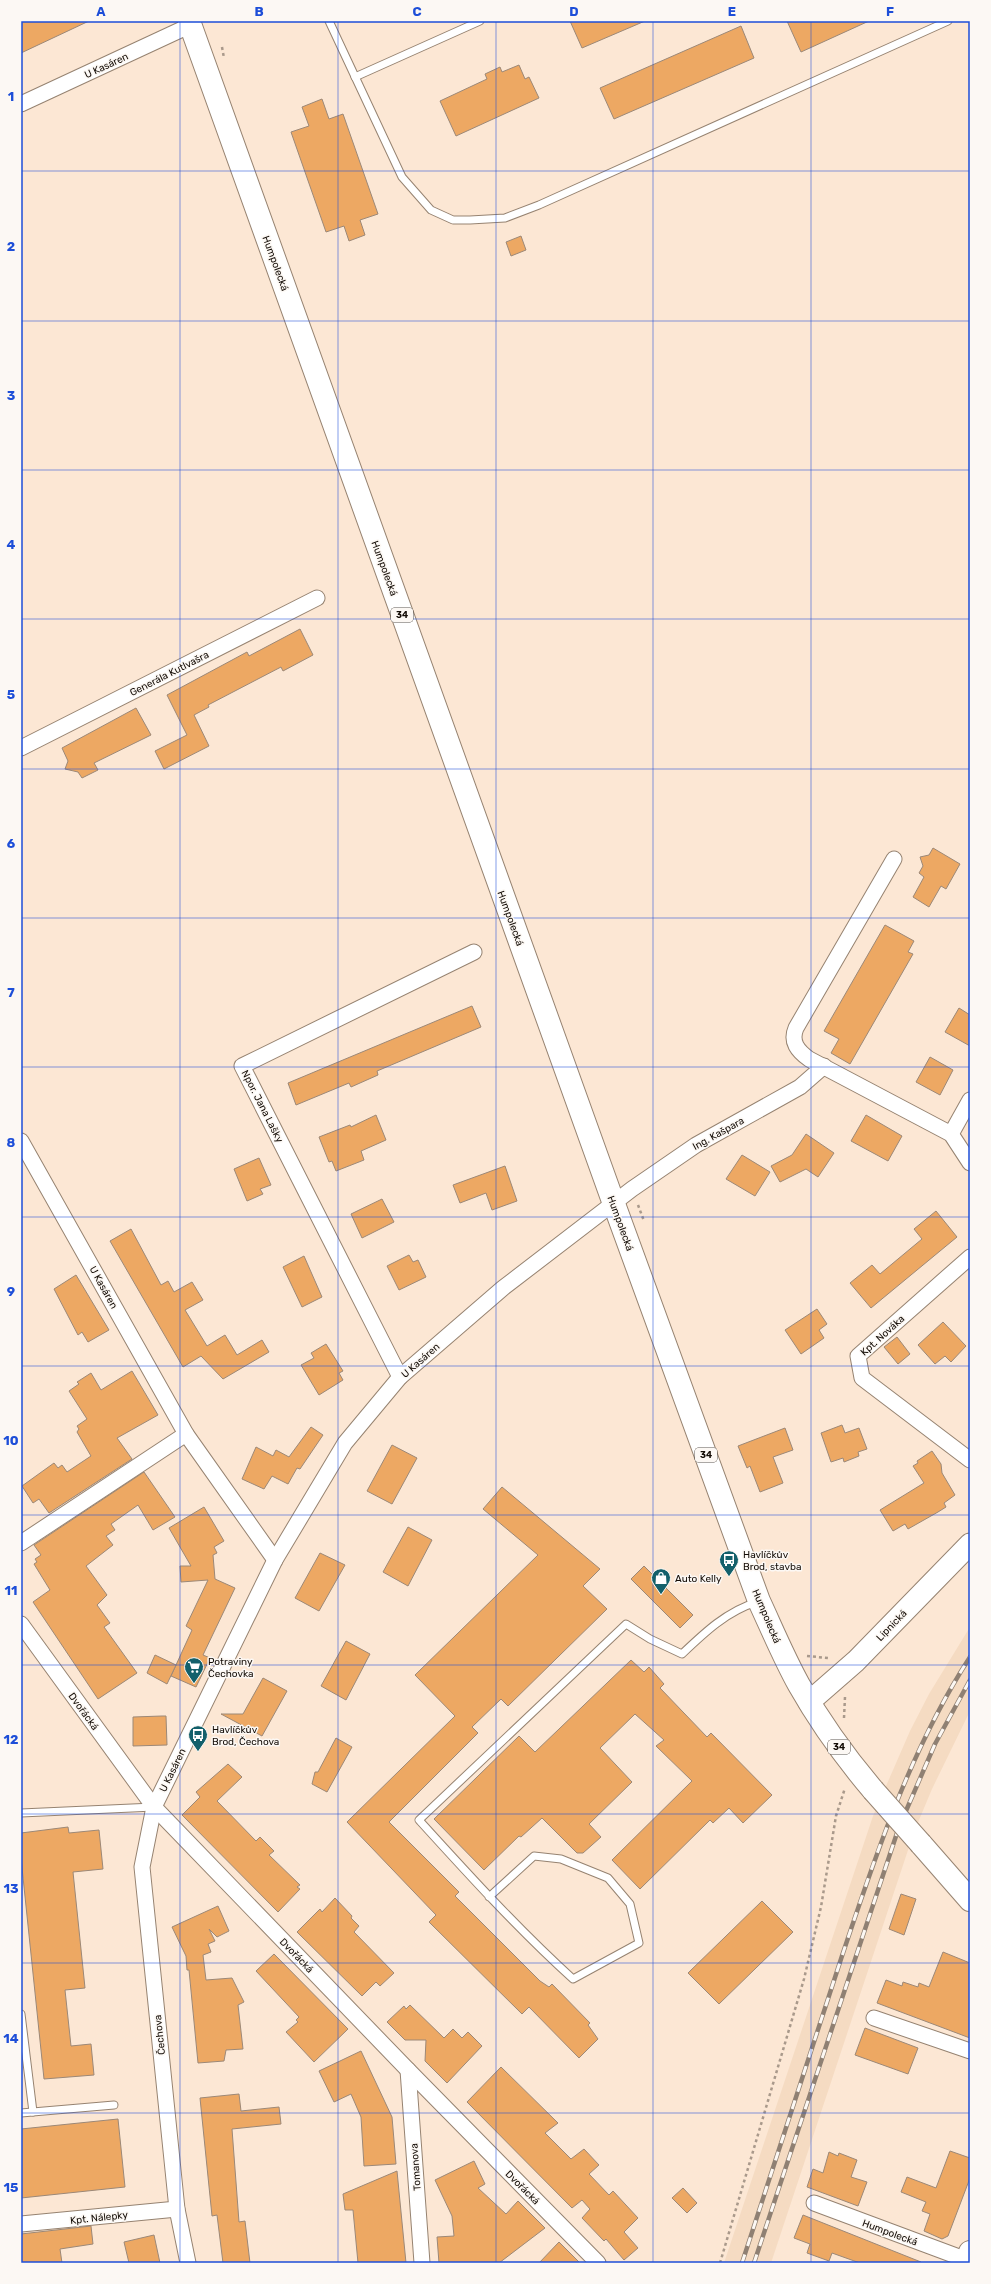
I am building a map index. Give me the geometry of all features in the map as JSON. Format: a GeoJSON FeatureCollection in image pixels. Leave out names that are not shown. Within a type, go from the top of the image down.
{"type":"FeatureCollection","features":[{"type":"Feature","properties":{"kind":"main road","name":"Humpolecká"},"geometry":{"type":"LineString","coordinates":[[190,23],[614,1204],[759,1601],[785,1658],[809,1702],[852,1766],[970,1900]]}},
{"type":"Feature","properties":{"kind":"street","name":"U Kasáren"},"geometry":{"type":"LineString","coordinates":[[21,104],[190,23]]}},
{"type":"Feature","properties":{"kind":"street","name":"Generála Kutlvašra"},"geometry":{"type":"LineString","coordinates":[[21,748],[317,598]]}},
{"type":"Feature","properties":{"kind":"street"},"geometry":{"type":"LineString","coordinates":[[894,859],[793,1034],[793,1039],[798,1050],[809,1059],[951,1134],[970,1163]]}},
{"type":"Feature","properties":{"kind":"street","name":"Npor. Jana Lašky"},"geometry":{"type":"LineString","coordinates":[[400,1377],[242,1066],[474,952]]}},
{"type":"Feature","properties":{"kind":"street","name":"Ing. Kašpara"},"geometry":{"type":"LineString","coordinates":[[614,1204],[692,1147],[800,1087],[824,1066]]}},
{"type":"Feature","properties":{"kind":"street"},"geometry":{"type":"LineString","coordinates":[[951,1134],[970,1100]]}},
{"type":"Feature","properties":{"kind":"street","name":"U Kasáren"},"geometry":{"type":"LineString","coordinates":[[21,1141],[186,1434],[274,1560]]}},
{"type":"Feature","properties":{"kind":"street","name":"U Kasáren"},"geometry":{"type":"LineString","coordinates":[[154,1807],[274,1560],[344,1443],[400,1377],[503,1288],[614,1204]]}},
{"type":"Feature","properties":{"kind":"street","name":"Kpt. Nováka"},"geometry":{"type":"LineString","coordinates":[[970,1257],[858,1356],[862,1378],[970,1460]]}},
{"type":"Feature","properties":{"kind":"street"},"geometry":{"type":"LineString","coordinates":[[21,1543],[186,1434]]}},
{"type":"Feature","properties":{"kind":"street","name":"Lipnická"},"geometry":{"type":"LineString","coordinates":[[809,1702],[856,1661],[970,1544]]}},
{"type":"Feature","properties":{"kind":"street","name":"Dvořácká"},"geometry":{"type":"LineString","coordinates":[[21,1624],[154,1807],[408,2070],[598,2263]]}},
{"type":"Feature","properties":{"kind":"street","name":"Čechova"},"geometry":{"type":"LineString","coordinates":[[154,1807],[142,1867],[177,2209],[188,2263]]}},
{"type":"Feature","properties":{"kind":"street"},"geometry":{"type":"LineString","coordinates":[[874,2018],[970,2051]]}},
{"type":"Feature","properties":{"kind":"street","name":"Tomanova"},"geometry":{"type":"LineString","coordinates":[[408,2070],[422,2263]]}},
{"type":"Feature","properties":{"kind":"street","name":"Humpolecká"},"geometry":{"type":"LineString","coordinates":[[814,2203],[967,2258]]}},
{"type":"Feature","properties":{"kind":"street","name":"Kpt. Nálepky"},"geometry":{"type":"LineString","coordinates":[[21,2224],[177,2209]]}},
{"type":"Feature","properties":{"kind":"lane"},"geometry":{"type":"LineString","coordinates":[[329,21],[402,177],[431,210],[453,220],[505,218],[540,205],[948,21]]}},
{"type":"Feature","properties":{"kind":"lane"},"geometry":{"type":"LineString","coordinates":[[355,77],[480,21]]}},
{"type":"Feature","properties":{"kind":"lane"},"geometry":{"type":"LineString","coordinates":[[489,1897],[534,1856],[562,1859],[608,1878],[630,1904],[638,1943],[573,1979],[535,1945],[489,1897],[419,1820],[626,1624],[650,1639],[682,1654],[704,1633],[730,1614],[759,1601]]}},
{"type":"Feature","properties":{"kind":"lane"},"geometry":{"type":"LineString","coordinates":[[21,1813],[154,1807]]}},
{"type":"Feature","properties":{"kind":"lane"},"geometry":{"type":"LineString","coordinates":[[21,2014],[33,2112]]}},
{"type":"Feature","properties":{"kind":"lane"},"geometry":{"type":"LineString","coordinates":[[21,2113],[114,2105]]}},
{"type":"Feature","properties":{"kind":"path"},"geometry":{"type":"LineString","coordinates":[[844,1720],[845,1697],[849,1691]]}},
{"type":"Feature","properties":{"kind":"path"},"geometry":{"type":"LineString","coordinates":[[720,2263],[804,1979],[821,1907],[836,1816],[852,1766]]}},
{"type":"Feature","properties":{"kind":"shaded area"},"geometry":{"type":"Polygon","coordinates":[[[970,1627],[970,1711],[932,1789],[914,1832],[771,2263],[724,2263],[873,1816],[910,1731],[929,1694],[970,1627]]]}},
{"type":"Feature","properties":{"kind":"building"},"geometry":{"type":"Polygon","coordinates":[[[21,21],[89,21],[21,53],[21,21]]]}},
{"type":"Feature","properties":{"kind":"building"},"geometry":{"type":"Polygon","coordinates":[[[570,21],[645,21],[582,48],[570,21]]]}},
{"type":"Feature","properties":{"kind":"building"},"geometry":{"type":"Polygon","coordinates":[[[787,21],[869,21],[801,52],[787,21]]]}},
{"type":"Feature","properties":{"kind":"building"},"geometry":{"type":"Polygon","coordinates":[[[741,26],[754,58],[614,119],[600,88],[741,26]]]}},
{"type":"Feature","properties":{"kind":"building"},"geometry":{"type":"Polygon","coordinates":[[[519,65],[525,79],[529,77],[539,98],[456,136],[440,101],[487,79],[485,74],[500,67],[502,72],[519,65]]]}},
{"type":"Feature","properties":{"kind":"building"},"geometry":{"type":"Polygon","coordinates":[[[322,99],[329,119],[343,114],[378,214],[360,220],[365,235],[349,241],[344,226],[326,232],[291,132],[309,126],[302,107],[322,99]]]}},
{"type":"Feature","properties":{"kind":"building"},"geometry":{"type":"Polygon","coordinates":[[[521,236],[526,250],[511,256],[506,242],[521,236]]]}},
{"type":"Feature","properties":{"kind":"building"},"geometry":{"type":"Polygon","coordinates":[[[300,629],[313,655],[283,671],[281,667],[208,705],[209,707],[194,715],[209,746],[164,769],[155,751],[187,735],[167,695],[247,652],[249,656],[300,629]]]}},
{"type":"Feature","properties":{"kind":"building"},"geometry":{"type":"Polygon","coordinates":[[[136,708],[151,735],[94,763],[98,770],[82,778],[78,772],[65,769],[68,761],[62,748],[136,708]]]}},
{"type":"Feature","properties":{"kind":"building"},"geometry":{"type":"Polygon","coordinates":[[[933,848],[960,864],[946,889],[941,886],[929,907],[913,897],[924,877],[919,873],[923,866],[920,857],[929,855],[933,848]]]}},
{"type":"Feature","properties":{"kind":"building"},"geometry":{"type":"Polygon","coordinates":[[[885,925],[914,941],[908,952],[913,954],[850,1064],[831,1053],[839,1039],[824,1031],[885,925]]]}},
{"type":"Feature","properties":{"kind":"building"},"geometry":{"type":"Polygon","coordinates":[[[472,1006],[481,1027],[377,1071],[378,1075],[351,1087],[349,1083],[296,1105],[288,1083],[472,1006]]]}},
{"type":"Feature","properties":{"kind":"building"},"geometry":{"type":"Polygon","coordinates":[[[959,1008],[970,1015],[970,1046],[945,1032],[959,1008]]]}},
{"type":"Feature","properties":{"kind":"building"},"geometry":{"type":"Polygon","coordinates":[[[930,1057],[953,1070],[940,1095],[916,1082],[930,1057]]]}},
{"type":"Feature","properties":{"kind":"building"},"geometry":{"type":"Polygon","coordinates":[[[376,1115],[386,1140],[361,1151],[364,1160],[336,1171],[332,1161],[329,1162],[319,1137],[350,1125],[351,1127],[376,1115]]]}},
{"type":"Feature","properties":{"kind":"building"},"geometry":{"type":"Polygon","coordinates":[[[866,1115],[902,1136],[888,1161],[851,1141],[866,1115]]]}},
{"type":"Feature","properties":{"kind":"building"},"geometry":{"type":"Polygon","coordinates":[[[806,1134],[834,1153],[818,1177],[806,1169],[780,1182],[771,1166],[792,1155],[806,1134]]]}},
{"type":"Feature","properties":{"kind":"building"},"geometry":{"type":"Polygon","coordinates":[[[742,1155],[770,1172],[755,1196],[726,1179],[742,1155]]]}},
{"type":"Feature","properties":{"kind":"building"},"geometry":{"type":"Polygon","coordinates":[[[259,1158],[271,1185],[260,1189],[263,1194],[247,1201],[234,1169],[259,1158]]]}},
{"type":"Feature","properties":{"kind":"building"},"geometry":{"type":"Polygon","coordinates":[[[505,1166],[517,1201],[492,1210],[486,1193],[460,1203],[453,1185],[505,1166]]]}},
{"type":"Feature","properties":{"kind":"building"},"geometry":{"type":"Polygon","coordinates":[[[382,1199],[394,1222],[362,1238],[351,1214],[382,1199]]]}},
{"type":"Feature","properties":{"kind":"building"},"geometry":{"type":"Polygon","coordinates":[[[936,1211],[957,1237],[871,1308],[850,1283],[872,1265],[880,1274],[922,1239],[914,1229],[936,1211]]]}},
{"type":"Feature","properties":{"kind":"building"},"geometry":{"type":"Polygon","coordinates":[[[131,1229],[161,1285],[168,1281],[174,1292],[192,1282],[203,1300],[185,1310],[207,1346],[225,1335],[237,1355],[262,1340],[269,1352],[223,1379],[201,1356],[183,1367],[110,1241],[131,1229]]]}},
{"type":"Feature","properties":{"kind":"building"},"geometry":{"type":"Polygon","coordinates":[[[409,1255],[413,1262],[418,1260],[426,1277],[399,1290],[387,1266],[409,1255]]]}},
{"type":"Feature","properties":{"kind":"building"},"geometry":{"type":"Polygon","coordinates":[[[304,1256],[322,1297],[302,1307],[283,1267],[304,1256]]]}},
{"type":"Feature","properties":{"kind":"building"},"geometry":{"type":"Polygon","coordinates":[[[76,1275],[109,1330],[88,1342],[82,1332],[78,1335],[54,1289],[76,1275]]]}},
{"type":"Feature","properties":{"kind":"building"},"geometry":{"type":"Polygon","coordinates":[[[817,1309],[827,1324],[819,1330],[824,1338],[801,1354],[785,1330],[817,1309]]]}},
{"type":"Feature","properties":{"kind":"building"},"geometry":{"type":"Polygon","coordinates":[[[943,1322],[966,1346],[951,1362],[945,1356],[935,1364],[918,1345],[943,1322]]]}},
{"type":"Feature","properties":{"kind":"building"},"geometry":{"type":"Polygon","coordinates":[[[897,1337],[910,1354],[898,1364],[884,1347],[897,1337]]]}},
{"type":"Feature","properties":{"kind":"building"},"geometry":{"type":"Polygon","coordinates":[[[326,1344],[343,1371],[339,1373],[343,1380],[319,1395],[301,1365],[314,1358],[311,1353],[326,1344]]]}},
{"type":"Feature","properties":{"kind":"building"},"geometry":{"type":"Polygon","coordinates":[[[132,1371],[158,1415],[117,1438],[132,1459],[49,1513],[39,1499],[33,1503],[22,1486],[54,1463],[58,1468],[62,1465],[67,1472],[91,1456],[77,1432],[79,1429],[77,1426],[87,1419],[69,1391],[79,1384],[77,1382],[91,1373],[101,1390],[132,1371]]]}},
{"type":"Feature","properties":{"kind":"building"},"geometry":{"type":"Polygon","coordinates":[[[842,1425],[845,1433],[859,1428],[867,1449],[858,1452],[859,1456],[844,1462],[843,1458],[831,1462],[821,1433],[842,1425]]]}},
{"type":"Feature","properties":{"kind":"building"},"geometry":{"type":"Polygon","coordinates":[[[311,1427],[323,1435],[300,1469],[297,1468],[288,1484],[272,1476],[264,1489],[242,1479],[256,1447],[273,1456],[276,1450],[289,1457],[311,1427]]]}},
{"type":"Feature","properties":{"kind":"building"},"geometry":{"type":"Polygon","coordinates":[[[785,1428],[793,1450],[773,1457],[783,1483],[760,1492],[750,1466],[747,1468],[738,1446],[785,1428]]]}},
{"type":"Feature","properties":{"kind":"building"},"geometry":{"type":"Polygon","coordinates":[[[392,1445],[417,1458],[392,1504],[367,1491],[392,1445]]]}},
{"type":"Feature","properties":{"kind":"building"},"geometry":{"type":"Polygon","coordinates":[[[932,1451],[941,1464],[942,1473],[955,1495],[944,1503],[946,1507],[938,1512],[908,1529],[905,1524],[893,1531],[880,1510],[924,1483],[913,1466],[918,1463],[917,1461],[932,1451]]]}},
{"type":"Feature","properties":{"kind":"building"},"geometry":{"type":"Polygon","coordinates":[[[144,1472],[175,1517],[153,1530],[138,1505],[111,1524],[115,1530],[106,1536],[113,1545],[86,1566],[107,1595],[97,1605],[110,1623],[104,1627],[137,1673],[98,1699],[33,1602],[50,1590],[34,1564],[37,1562],[35,1559],[41,1555],[34,1545],[144,1472]]]}},
{"type":"Feature","properties":{"kind":"building"},"geometry":{"type":"Polygon","coordinates":[[[502,1487],[600,1569],[583,1586],[607,1609],[508,1706],[501,1699],[472,1727],[478,1733],[389,1822],[459,1892],[455,1896],[540,1981],[549,1987],[552,1984],[590,2023],[588,2025],[598,2039],[579,2058],[529,2007],[522,2014],[429,1922],[436,1915],[347,1822],[455,1716],[415,1675],[538,1555],[483,1509],[502,1487]]]}},
{"type":"Feature","properties":{"kind":"building"},"geometry":{"type":"Polygon","coordinates":[[[204,1507],[224,1541],[214,1547],[217,1553],[213,1555],[215,1579],[235,1588],[203,1655],[210,1658],[196,1687],[171,1676],[192,1630],[186,1626],[208,1580],[181,1582],[180,1566],[191,1566],[169,1528],[204,1507]]]}},
{"type":"Feature","properties":{"kind":"building"},"geometry":{"type":"Polygon","coordinates":[[[408,1527],[432,1540],[408,1586],[383,1572],[408,1527]]]}},
{"type":"Feature","properties":{"kind":"building"},"geometry":{"type":"Polygon","coordinates":[[[320,1553],[345,1565],[319,1611],[295,1598],[320,1553]]]}},
{"type":"Feature","properties":{"kind":"building"},"geometry":{"type":"Polygon","coordinates":[[[644,1566],[693,1615],[680,1628],[631,1579],[644,1566]]]}},
{"type":"Feature","properties":{"kind":"building"},"geometry":{"type":"Polygon","coordinates":[[[346,1641],[370,1654],[346,1700],[321,1686],[346,1641]]]}},
{"type":"Feature","properties":{"kind":"building"},"geometry":{"type":"Polygon","coordinates":[[[155,1655],[176,1665],[167,1684],[147,1673],[155,1655]]]}},
{"type":"Feature","properties":{"kind":"building"},"geometry":{"type":"Polygon","coordinates":[[[631,1660],[644,1672],[649,1667],[664,1684],[660,1688],[707,1737],[711,1733],[772,1795],[743,1823],[729,1808],[713,1823],[710,1820],[640,1889],[612,1860],[692,1781],[656,1746],[664,1740],[635,1714],[600,1748],[632,1782],[589,1824],[601,1837],[583,1853],[577,1853],[542,1818],[521,1837],[519,1836],[484,1870],[434,1819],[519,1736],[535,1752],[631,1660]]]}},
{"type":"Feature","properties":{"kind":"building"},"geometry":{"type":"Polygon","coordinates":[[[263,1678],[287,1691],[262,1736],[221,1714],[243,1714],[263,1678]]]}},
{"type":"Feature","properties":{"kind":"building"},"geometry":{"type":"Polygon","coordinates":[[[166,1716],[167,1745],[133,1746],[133,1717],[166,1716]]]}},
{"type":"Feature","properties":{"kind":"building"},"geometry":{"type":"Polygon","coordinates":[[[336,1738],[352,1747],[327,1792],[312,1784],[315,1772],[318,1772],[336,1738]]]}},
{"type":"Feature","properties":{"kind":"building"},"geometry":{"type":"Polygon","coordinates":[[[228,1764],[242,1777],[217,1801],[256,1841],[260,1837],[274,1851],[269,1855],[300,1885],[297,1887],[300,1889],[278,1912],[182,1815],[200,1797],[196,1792],[228,1764]]]}},
{"type":"Feature","properties":{"kind":"building"},"geometry":{"type":"Polygon","coordinates":[[[68,1827],[69,1833],[99,1830],[103,1869],[73,1872],[85,1988],[65,1990],[71,2046],[91,2044],[94,2075],[44,2079],[21,1858],[21,1833],[68,1827]]]}},
{"type":"Feature","properties":{"kind":"building"},"geometry":{"type":"Polygon","coordinates":[[[901,1894],[916,1899],[904,1935],[889,1929],[901,1894]]]}},
{"type":"Feature","properties":{"kind":"building"},"geometry":{"type":"Polygon","coordinates":[[[335,1898],[359,1926],[354,1932],[394,1973],[380,1986],[376,1982],[362,1996],[297,1932],[320,1909],[322,1912],[335,1898]]]}},
{"type":"Feature","properties":{"kind":"building"},"geometry":{"type":"Polygon","coordinates":[[[762,1901],[793,1932],[719,2004],[688,1973],[762,1901]]]}},
{"type":"Feature","properties":{"kind":"building"},"geometry":{"type":"Polygon","coordinates":[[[218,1906],[229,1931],[217,1937],[209,1929],[215,1941],[208,1944],[211,1952],[203,1955],[206,1980],[232,1978],[244,2002],[238,2005],[243,2049],[226,2050],[224,2061],[198,2063],[189,1970],[187,1970],[186,1956],[172,1927],[218,1906]]]}},
{"type":"Feature","properties":{"kind":"building"},"geometry":{"type":"Polygon","coordinates":[[[943,1952],[970,1963],[970,2038],[877,2003],[886,1980],[902,1986],[903,1982],[918,1987],[919,1983],[929,1987],[943,1952]]]}},
{"type":"Feature","properties":{"kind":"building"},"geometry":{"type":"Polygon","coordinates":[[[274,1954],[348,2029],[314,2062],[286,2032],[298,2022],[296,2020],[299,2017],[256,1971],[274,1954]]]}},
{"type":"Feature","properties":{"kind":"building"},"geometry":{"type":"Polygon","coordinates":[[[410,2005],[444,2038],[453,2029],[462,2038],[468,2032],[482,2046],[447,2083],[425,2061],[426,2040],[405,2040],[387,2022],[404,2006],[406,2009],[410,2005]]]}},
{"type":"Feature","properties":{"kind":"building"},"geometry":{"type":"Polygon","coordinates":[[[865,2028],[918,2048],[908,2074],[855,2055],[865,2028]]]}},
{"type":"Feature","properties":{"kind":"building"},"geometry":{"type":"Polygon","coordinates":[[[361,2051],[392,2117],[396,2164],[364,2166],[361,2117],[351,2094],[334,2102],[319,2071],[361,2051]]]}},
{"type":"Feature","properties":{"kind":"building"},"geometry":{"type":"Polygon","coordinates":[[[501,2067],[558,2123],[545,2133],[571,2159],[584,2149],[599,2165],[589,2174],[609,2195],[613,2191],[638,2218],[624,2232],[638,2248],[624,2260],[606,2239],[604,2241],[582,2218],[590,2209],[582,2200],[572,2208],[467,2102],[501,2067]]]}},
{"type":"Feature","properties":{"kind":"building"},"geometry":{"type":"Polygon","coordinates":[[[239,2094],[241,2111],[279,2107],[281,2124],[232,2129],[239,2222],[245,2221],[250,2263],[223,2263],[217,2215],[212,2216],[200,2098],[239,2094]]]}},
{"type":"Feature","properties":{"kind":"building"},"geometry":{"type":"Polygon","coordinates":[[[118,2119],[125,2187],[21,2198],[21,2129],[118,2119]]]}},
{"type":"Feature","properties":{"kind":"building"},"geometry":{"type":"Polygon","coordinates":[[[950,2151],[970,2158],[970,2178],[948,2236],[942,2239],[924,2231],[930,2214],[922,2211],[926,2202],[901,2192],[907,2177],[936,2188],[950,2151]]]}},
{"type":"Feature","properties":{"kind":"building"},"geometry":{"type":"Polygon","coordinates":[[[829,2152],[838,2156],[839,2153],[857,2160],[851,2177],[867,2182],[858,2206],[807,2187],[813,2169],[823,2173],[829,2152]]]}},
{"type":"Feature","properties":{"kind":"building"},"geometry":{"type":"Polygon","coordinates":[[[474,2161],[485,2184],[478,2188],[506,2214],[518,2201],[545,2228],[499,2263],[439,2263],[437,2237],[454,2236],[452,2216],[435,2180],[474,2161]]]}},
{"type":"Feature","properties":{"kind":"building"},"geometry":{"type":"Polygon","coordinates":[[[397,2171],[406,2263],[358,2263],[353,2210],[345,2210],[343,2194],[397,2171]]]}},
{"type":"Feature","properties":{"kind":"building"},"geometry":{"type":"Polygon","coordinates":[[[683,2188],[697,2203],[687,2213],[672,2198],[683,2188]]]}},
{"type":"Feature","properties":{"kind":"building"},"geometry":{"type":"Polygon","coordinates":[[[803,2215],[921,2263],[860,2263],[832,2253],[829,2261],[807,2253],[810,2244],[794,2238],[803,2215]]]}},
{"type":"Feature","properties":{"kind":"building"},"geometry":{"type":"Polygon","coordinates":[[[91,2226],[93,2244],[60,2249],[62,2263],[21,2263],[21,2234],[91,2226]]]}},
{"type":"Feature","properties":{"kind":"building"},"geometry":{"type":"Polygon","coordinates":[[[154,2235],[160,2263],[129,2263],[124,2242],[154,2235]]]}},
{"type":"Feature","properties":{"kind":"building"},"geometry":{"type":"Polygon","coordinates":[[[559,2242],[580,2263],[539,2263],[559,2242]]]}},
{"type":"Feature","properties":{"kind":"railway"},"geometry":{"type":"LineString","coordinates":[[742,2263],[841,1959],[881,1842],[929,1729],[970,1657]]}},
{"type":"Feature","properties":{"kind":"railway"},"geometry":{"type":"LineString","coordinates":[[754,2263],[899,1827],[935,1744],[970,1680]]}},
{"type":"Feature","properties":{"kind":"place","name":"Havlíčkův Brod, stavba"},"geometry":{"type":"Point","coordinates":[729,1577]}},
{"type":"Feature","properties":{"kind":"place","name":"Auto Kelly"},"geometry":{"type":"Point","coordinates":[661,1595]}},
{"type":"Feature","properties":{"kind":"place","name":"Potraviny Čechovka"},"geometry":{"type":"Point","coordinates":[194,1684]}},
{"type":"Feature","properties":{"kind":"place","name":"Havlíčkův Brod, Čechova"},"geometry":{"type":"Point","coordinates":[198,1752]}}]}
